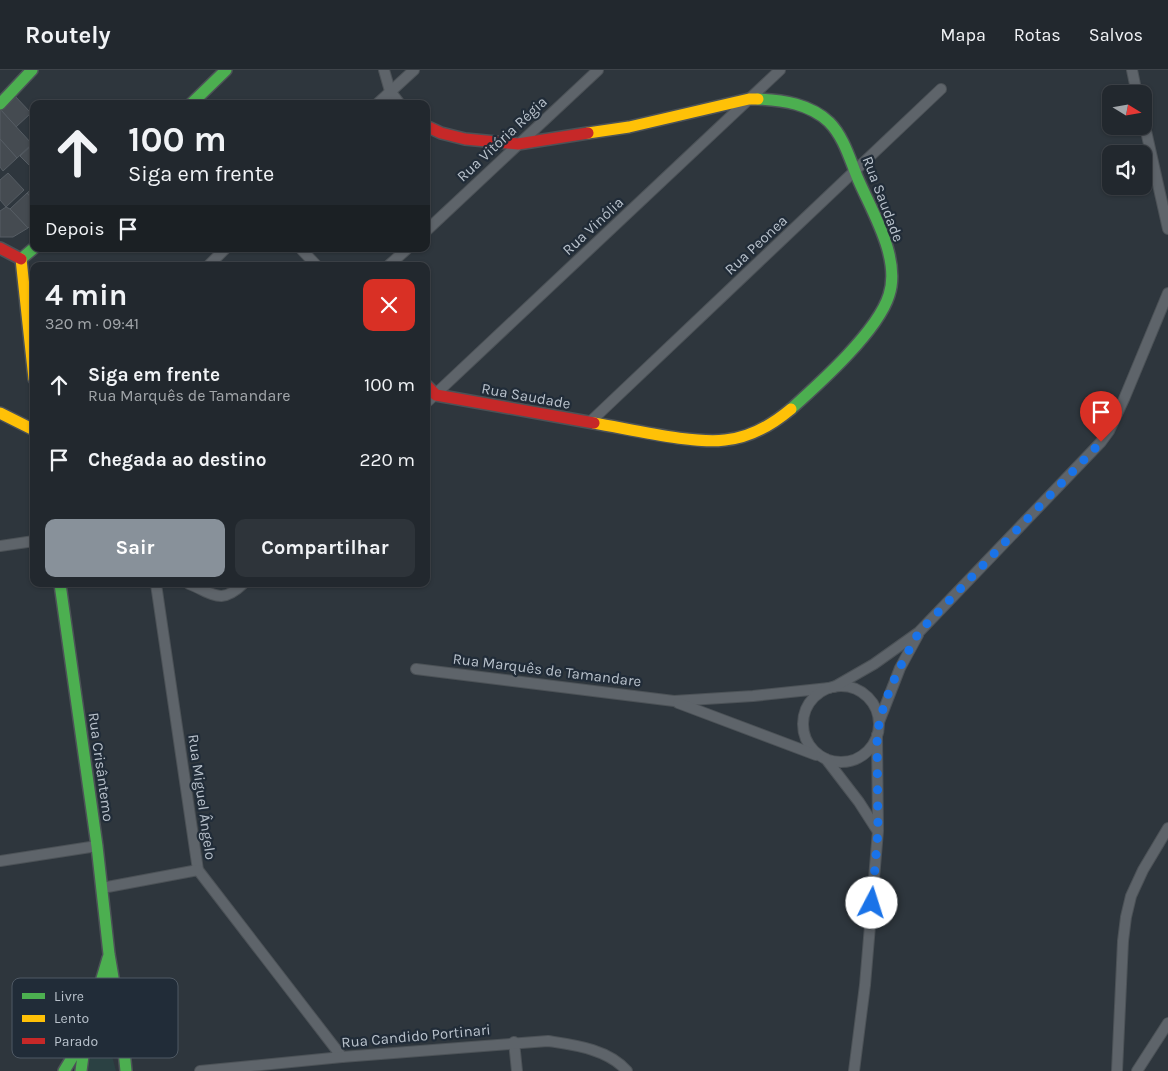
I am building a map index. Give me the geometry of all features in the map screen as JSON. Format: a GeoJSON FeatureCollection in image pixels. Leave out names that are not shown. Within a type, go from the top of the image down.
{"type":"FeatureCollection","features":[{"type":"Feature","properties":{"kind":"street"},"geometry":{"type":"LineString","coordinates":[[0,104],[32,70]]}},
{"type":"Feature","properties":{"kind":"street"},"geometry":{"type":"LineString","coordinates":[[194,100],[226,70]]}},
{"type":"Feature","properties":{"kind":"street"},"geometry":{"type":"LineString","coordinates":[[384,70],[390,91],[397,100]]}},
{"type":"Feature","properties":{"kind":"street"},"geometry":{"type":"LineString","coordinates":[[381,100],[414,70]]}},
{"type":"Feature","properties":{"kind":"street","name":"Rua Vitória Régia"},"geometry":{"type":"LineString","coordinates":[[430,226],[598,70]]}},
{"type":"Feature","properties":{"kind":"street","name":"Rua Vinólia"},"geometry":{"type":"LineString","coordinates":[[430,400],[780,70]]}},
{"type":"Feature","properties":{"kind":"street"},"geometry":{"type":"LineString","coordinates":[[1132,70],[1135,85]]}},
{"type":"Feature","properties":{"kind":"street","name":"Rua Peonea"},"geometry":{"type":"LineString","coordinates":[[590,422],[941,89]]}},
{"type":"Feature","properties":{"kind":"street","name":"Rua Saudade"},"geometry":{"type":"LineString","coordinates":[[430,128],[441,133],[465,139],[518,144],[628,127],[749,98],[798,104],[823,116],[846,146],[887,250],[891,274],[890,291],[883,310],[850,350],[803,399],[785,414],[763,428],[730,440],[696,440],[665,436],[436,395]]}},
{"type":"Feature","properties":{"kind":"street"},"geometry":{"type":"LineString","coordinates":[[1147,135],[1168,227]]}},
{"type":"Feature","properties":{"kind":"street"},"geometry":{"type":"LineString","coordinates":[[0,248],[21,259]]}},
{"type":"Feature","properties":{"kind":"street"},"geometry":{"type":"LineString","coordinates":[[21,259],[30,251]]}},
{"type":"Feature","properties":{"kind":"street"},"geometry":{"type":"LineString","coordinates":[[212,262],[223,252]]}},
{"type":"Feature","properties":{"kind":"street"},"geometry":{"type":"LineString","coordinates":[[304,252],[313,262]]}},
{"type":"Feature","properties":{"kind":"street"},"geometry":{"type":"LineString","coordinates":[[392,262],[404,252]]}},
{"type":"Feature","properties":{"kind":"street"},"geometry":{"type":"LineString","coordinates":[[21,259],[30,342]]}},
{"type":"Feature","properties":{"kind":"street","name":"Rua Marquês de Tamandare"},"geometry":{"type":"LineString","coordinates":[[416,669],[674,701],[753,696],[832,687],[874,664],[919,632],[1101,442],[1109,431],[1124,399],[1168,293]]}},
{"type":"Feature","properties":{"kind":"street"},"geometry":{"type":"LineString","coordinates":[[430,389],[436,395]]}},
{"type":"Feature","properties":{"kind":"street"},"geometry":{"type":"LineString","coordinates":[[0,413],[30,428]]}},
{"type":"Feature","properties":{"kind":"street"},"geometry":{"type":"LineString","coordinates":[[0,546],[30,542]]}},
{"type":"Feature","properties":{"kind":"street","name":"Rua Crisântemo"},"geometry":{"type":"LineString","coordinates":[[60,587],[97,846],[113,978]]}},
{"type":"Feature","properties":{"kind":"street","name":"Rua Miguel Ângelo"},"geometry":{"type":"LineString","coordinates":[[156,587],[198,870],[342,1057]]}},
{"type":"Feature","properties":{"kind":"street"},"geometry":{"type":"LineString","coordinates":[[196,587],[219,596],[231,595],[240,587]]}},
{"type":"Feature","properties":{"kind":"street","name":"Rua Marquês de Tamandare"},"geometry":{"type":"LineString","coordinates":[[879,722],[900,668],[919,632]]}},
{"type":"Feature","properties":{"kind":"street"},"geometry":{"type":"LineString","coordinates":[[854,1071],[865,985],[878,831],[877,736],[879,722],[877,711],[864,694],[850,688],[832,687],[818,694],[804,714],[803,726],[806,738],[812,749],[824,758],[859,802],[878,831]]}},
{"type":"Feature","properties":{"kind":"street","name":"Rua Marquês de Tamandare"},"geometry":{"type":"LineString","coordinates":[[674,701],[824,758]]}},
{"type":"Feature","properties":{"kind":"street"},"geometry":{"type":"LineString","coordinates":[[824,758],[844,762],[861,757],[874,744],[877,736]]}},
{"type":"Feature","properties":{"kind":"street"},"geometry":{"type":"LineString","coordinates":[[1117,1071],[1123,941],[1126,917],[1131,896],[1142,870],[1168,828]]}},
{"type":"Feature","properties":{"kind":"street"},"geometry":{"type":"LineString","coordinates":[[0,861],[97,846]]}},
{"type":"Feature","properties":{"kind":"street"},"geometry":{"type":"LineString","coordinates":[[102,888],[198,870]]}},
{"type":"Feature","properties":{"kind":"street","name":"Rua Crisântemo"},"geometry":{"type":"LineString","coordinates":[[102,978],[109,954]]}},
{"type":"Feature","properties":{"kind":"street"},"geometry":{"type":"LineString","coordinates":[[1137,1071],[1168,1023]]}},
{"type":"Feature","properties":{"kind":"street","name":"Rua Candido Portinari"},"geometry":{"type":"LineString","coordinates":[[200,1071],[514,1042],[548,1041],[575,1045],[606,1055],[627,1071]]}},
{"type":"Feature","properties":{"kind":"street"},"geometry":{"type":"LineString","coordinates":[[514,1042],[517,1071]]}},
{"type":"Feature","properties":{"kind":"street"},"geometry":{"type":"LineString","coordinates":[[64,1071],[72,1058]]}},
{"type":"Feature","properties":{"kind":"street"},"geometry":{"type":"LineString","coordinates":[[81,1071],[83,1058]]}},
{"type":"Feature","properties":{"kind":"street","name":"Rua Crisântemo"},"geometry":{"type":"LineString","coordinates":[[125,1058],[126,1071]]}},
{"type":"Feature","properties":{"kind":"green space"},"geometry":{"type":"Polygon","coordinates":[[[90,1058],[113,1058],[116,1071],[88,1071],[90,1058]]]}},
{"type":"Feature","properties":{"kind":"building"},"geometry":{"type":"Polygon","coordinates":[[[14,95],[30,114],[16,127],[0,109],[14,95]]]}},
{"type":"Feature","properties":{"kind":"building"},"geometry":{"type":"Polygon","coordinates":[[[0,109],[30,142],[30,146],[17,158],[0,139],[0,109]]]}},
{"type":"Feature","properties":{"kind":"building"},"geometry":{"type":"Polygon","coordinates":[[[0,139],[17,158],[3,171],[0,167],[0,139]]]}},
{"type":"Feature","properties":{"kind":"building"},"geometry":{"type":"Polygon","coordinates":[[[30,147],[30,166],[20,156],[30,147]]]}},
{"type":"Feature","properties":{"kind":"building"},"geometry":{"type":"Polygon","coordinates":[[[8,173],[24,190],[6,207],[0,200],[0,180],[8,173]]]}},
{"type":"Feature","properties":{"kind":"building"},"geometry":{"type":"Polygon","coordinates":[[[27,193],[30,196],[30,226],[28,228],[10,209],[27,193]]]}},
{"type":"Feature","properties":{"kind":"building"},"geometry":{"type":"Polygon","coordinates":[[[6,207],[28,228],[13,237],[0,237],[0,211],[6,207]]]}},
{"type":"Feature","properties":{"kind":"traffic: fast"},"geometry":{"type":"LineString","coordinates":[[0,104],[32,70]]}},
{"type":"Feature","properties":{"kind":"traffic: fast"},"geometry":{"type":"LineString","coordinates":[[195,100],[226,70]]}},
{"type":"Feature","properties":{"kind":"traffic: fast"},"geometry":{"type":"LineString","coordinates":[[758,99],[777,100],[805,107],[822,116],[834,128],[846,149],[877,220],[891,266],[892,281],[889,295],[883,309],[873,324],[847,356],[791,409]]}},
{"type":"Feature","properties":{"kind":"traffic: fast"},"geometry":{"type":"LineString","coordinates":[[21,259],[30,251]]}},
{"type":"Feature","properties":{"kind":"traffic: fast"},"geometry":{"type":"LineString","coordinates":[[60,587],[97,846],[113,978]]}},
{"type":"Feature","properties":{"kind":"traffic: fast"},"geometry":{"type":"LineString","coordinates":[[102,978],[108,958]]}},
{"type":"Feature","properties":{"kind":"traffic: fast"},"geometry":{"type":"LineString","coordinates":[[64,1071],[72,1058]]}},
{"type":"Feature","properties":{"kind":"traffic: fast"},"geometry":{"type":"LineString","coordinates":[[81,1071],[83,1058]]}},
{"type":"Feature","properties":{"kind":"traffic: fast"},"geometry":{"type":"LineString","coordinates":[[125,1058],[126,1071]]}},
{"type":"Feature","properties":{"kind":"traffic: slow"},"geometry":{"type":"LineString","coordinates":[[588,133],[629,127],[749,99],[758,99]]}},
{"type":"Feature","properties":{"kind":"traffic: slow"},"geometry":{"type":"LineString","coordinates":[[21,259],[30,342]]}},
{"type":"Feature","properties":{"kind":"traffic: slow"},"geometry":{"type":"LineString","coordinates":[[594,423],[678,438],[719,441],[734,439],[752,433],[769,425],[791,409]]}},
{"type":"Feature","properties":{"kind":"traffic: slow"},"geometry":{"type":"LineString","coordinates":[[0,413],[30,428]]}},
{"type":"Feature","properties":{"kind":"traffic: jam"},"geometry":{"type":"LineString","coordinates":[[430,128],[441,133],[465,139],[518,144],[588,133]]}},
{"type":"Feature","properties":{"kind":"traffic: jam"},"geometry":{"type":"LineString","coordinates":[[0,248],[21,259]]}},
{"type":"Feature","properties":{"kind":"traffic: jam"},"geometry":{"type":"LineString","coordinates":[[430,389],[436,395],[594,423]]}},
{"type":"Feature","properties":{"kind":"route"},"geometry":{"type":"LineString","coordinates":[[872,903],[878,831],[877,736],[879,722],[900,668],[919,632],[1101,442]]}}]}
